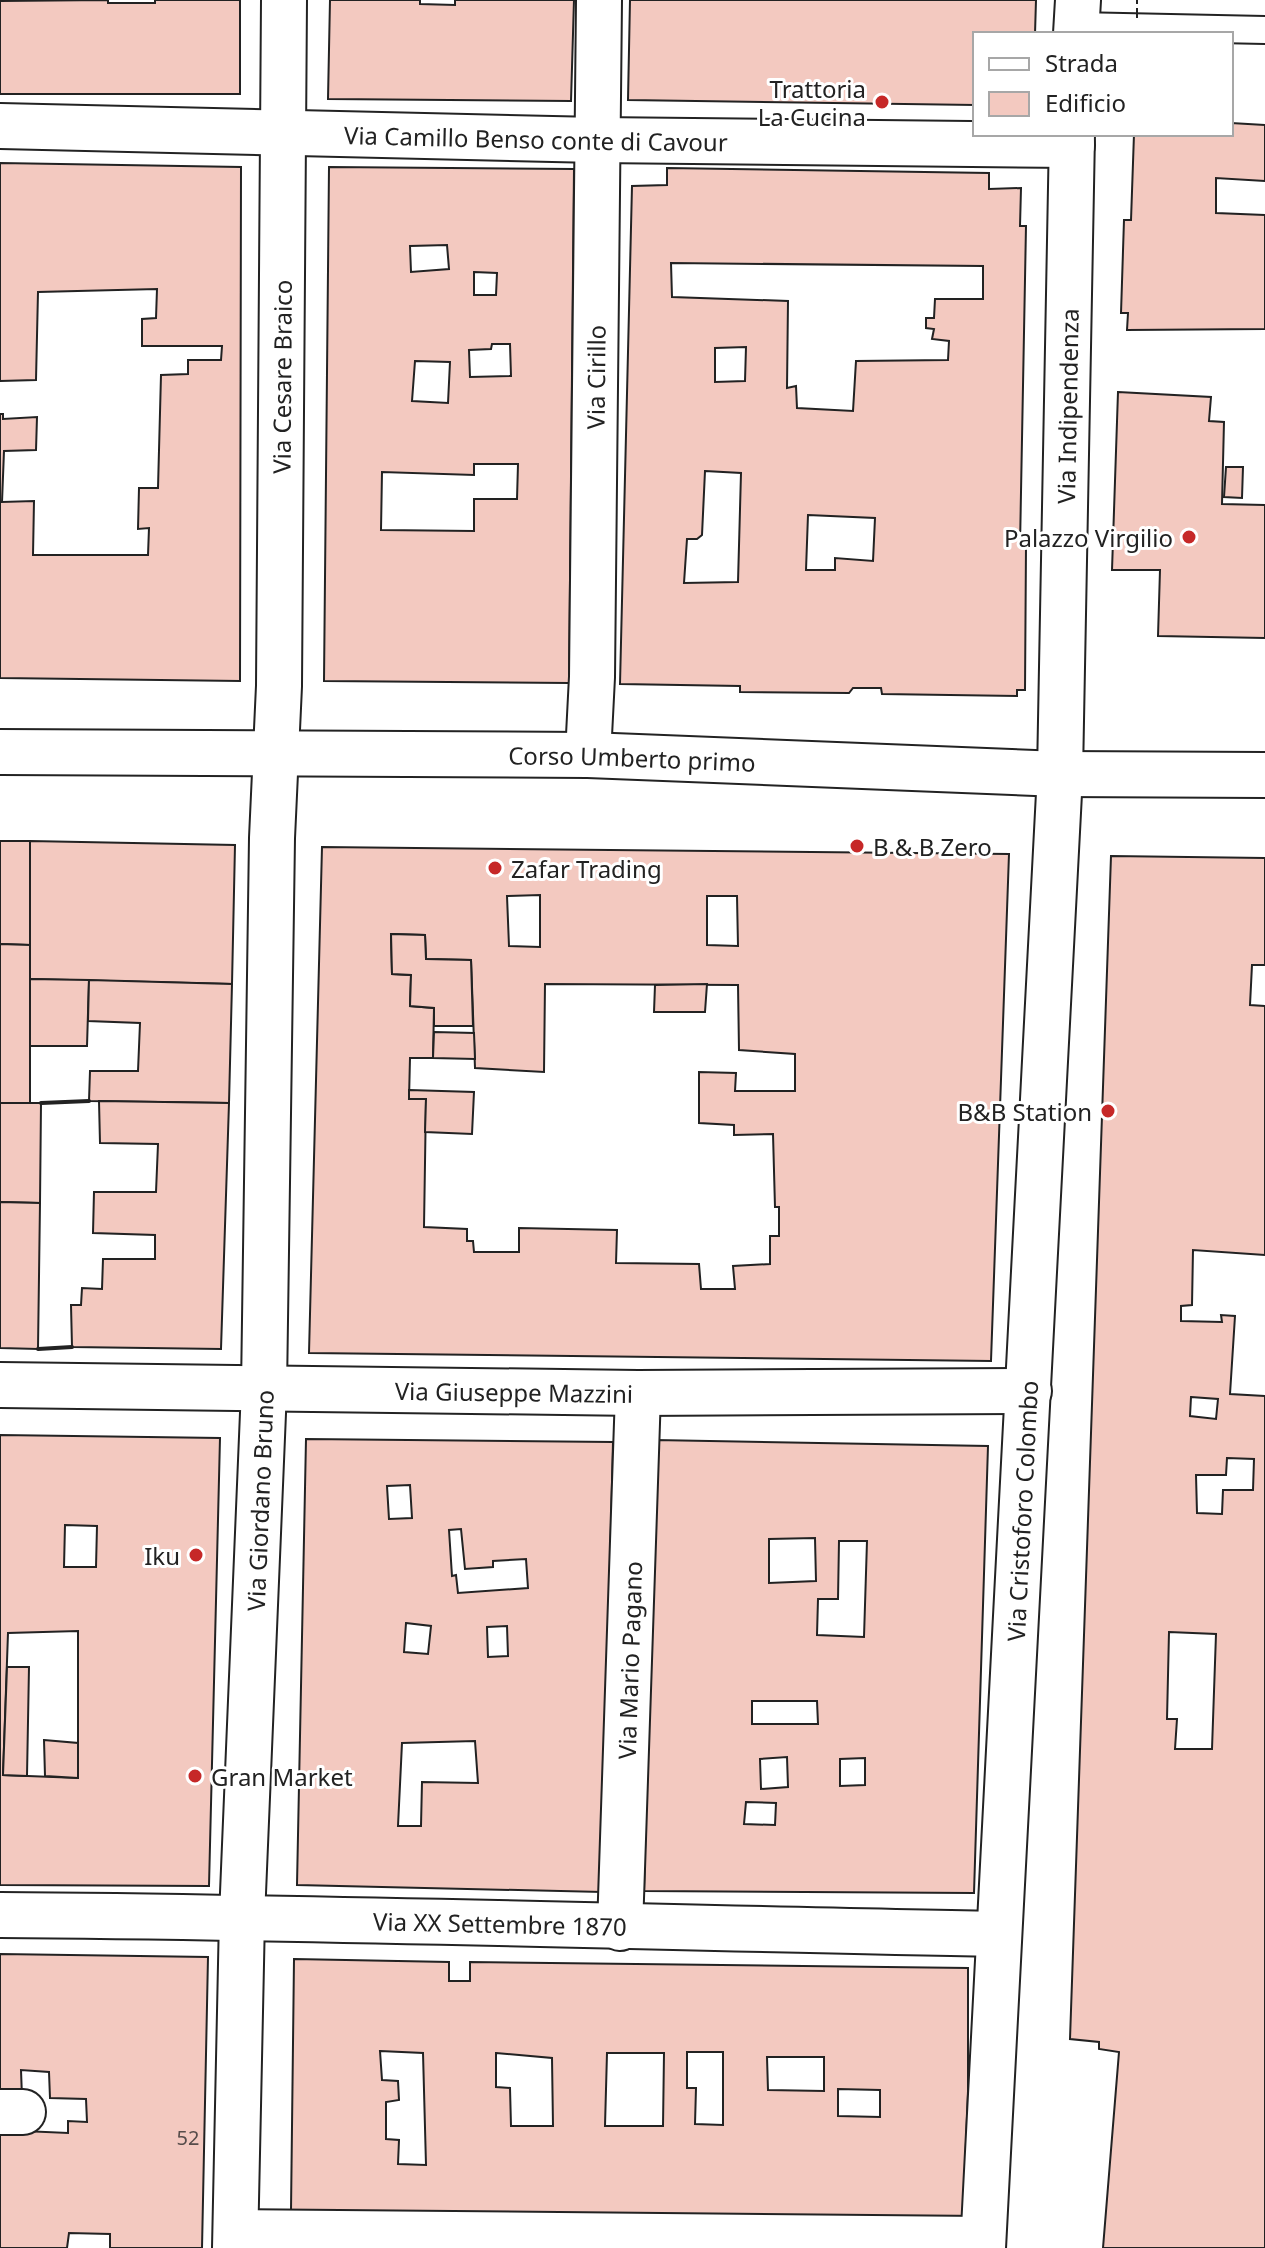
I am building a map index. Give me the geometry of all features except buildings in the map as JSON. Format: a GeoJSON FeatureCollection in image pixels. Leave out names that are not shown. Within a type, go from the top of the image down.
{"type":"FeatureCollection","features":[{"type":"Feature","properties":{"kind":"street","name":"Via Cesare Braico"},"geometry":{"type":"LineString","coordinates":[[276,753],[284,0]]}},
{"type":"Feature","properties":{"kind":"street","name":"Via Cirillo"},"geometry":{"type":"LineString","coordinates":[[588,755],[592,677],[599,0]]}},
{"type":"Feature","properties":{"kind":"street","name":"Via Camillo Benso conte di Cavour"},"geometry":{"type":"LineString","coordinates":[[0,126],[597,140],[1072,140]]}},
{"type":"Feature","properties":{"kind":"street","name":"Via Indipendenza"},"geometry":{"type":"LineString","coordinates":[[1060,774],[1072,140]]}},
{"type":"Feature","properties":{"kind":"street","name":"Corso Umberto primo"},"geometry":{"type":"LineString","coordinates":[[0,752],[588,755],[1060,774],[1265,775]]}},
{"type":"Feature","properties":{"kind":"street","name":"Via Giordano Bruno"},"geometry":{"type":"LineString","coordinates":[[236,2240],[242,1917],[264,1389],[276,753]]}},
{"type":"Feature","properties":{"kind":"street","name":"Via Cristoforo Colombo"},"geometry":{"type":"LineString","coordinates":[[983,2244],[1060,774]]}},
{"type":"Feature","properties":{"kind":"street","name":"Via Giuseppe Mazzini"},"geometry":{"type":"LineString","coordinates":[[0,1385],[638,1393],[1029,1391]]}},
{"type":"Feature","properties":{"kind":"street","name":"Via Mario Pagano"},"geometry":{"type":"LineString","coordinates":[[620,1928],[638,1393]]}},
{"type":"Feature","properties":{"kind":"street","name":"Via XX Settembre 1870"},"geometry":{"type":"LineString","coordinates":[[0,1915],[242,1917],[620,1928],[998,1934]]}},
{"type":"Feature","properties":{"kind":"street"},"geometry":{"type":"LineString","coordinates":[[236,2240],[983,2244]]}},
{"type":"Feature","properties":{"kind":"lane"},"geometry":{"type":"LineString","coordinates":[[1077,20],[1265,30]]}},
{"type":"Feature","properties":{"kind":"fence"},"geometry":{"type":"LineString","coordinates":[[1137,0],[1137,18]]}},
{"type":"Feature","properties":{"kind":"wall"},"geometry":{"type":"LineString","coordinates":[[41,1103],[89,1101]]}},
{"type":"Feature","properties":{"kind":"wall"},"geometry":{"type":"LineString","coordinates":[[38,1349],[72,1347]]}},
{"type":"Feature","properties":{"kind":"place","name":"Trattoria La Cucina"},"geometry":{"type":"Point","coordinates":[882,102]}},
{"type":"Feature","properties":{"kind":"place","name":"Palazzo Virgilio"},"geometry":{"type":"Point","coordinates":[1189,537]}},
{"type":"Feature","properties":{"kind":"place","name":"B & B Zero"},"geometry":{"type":"Point","coordinates":[857,846]}},
{"type":"Feature","properties":{"kind":"place","name":"Zafar Trading"},"geometry":{"type":"Point","coordinates":[495,868]}},
{"type":"Feature","properties":{"kind":"place","name":"B&B Station"},"geometry":{"type":"Point","coordinates":[1108,1111]}},
{"type":"Feature","properties":{"kind":"place","name":"Iku"},"geometry":{"type":"Point","coordinates":[196,1555]}},
{"type":"Feature","properties":{"kind":"place","name":"Gran Market"},"geometry":{"type":"Point","coordinates":[195,1776]}}]}
